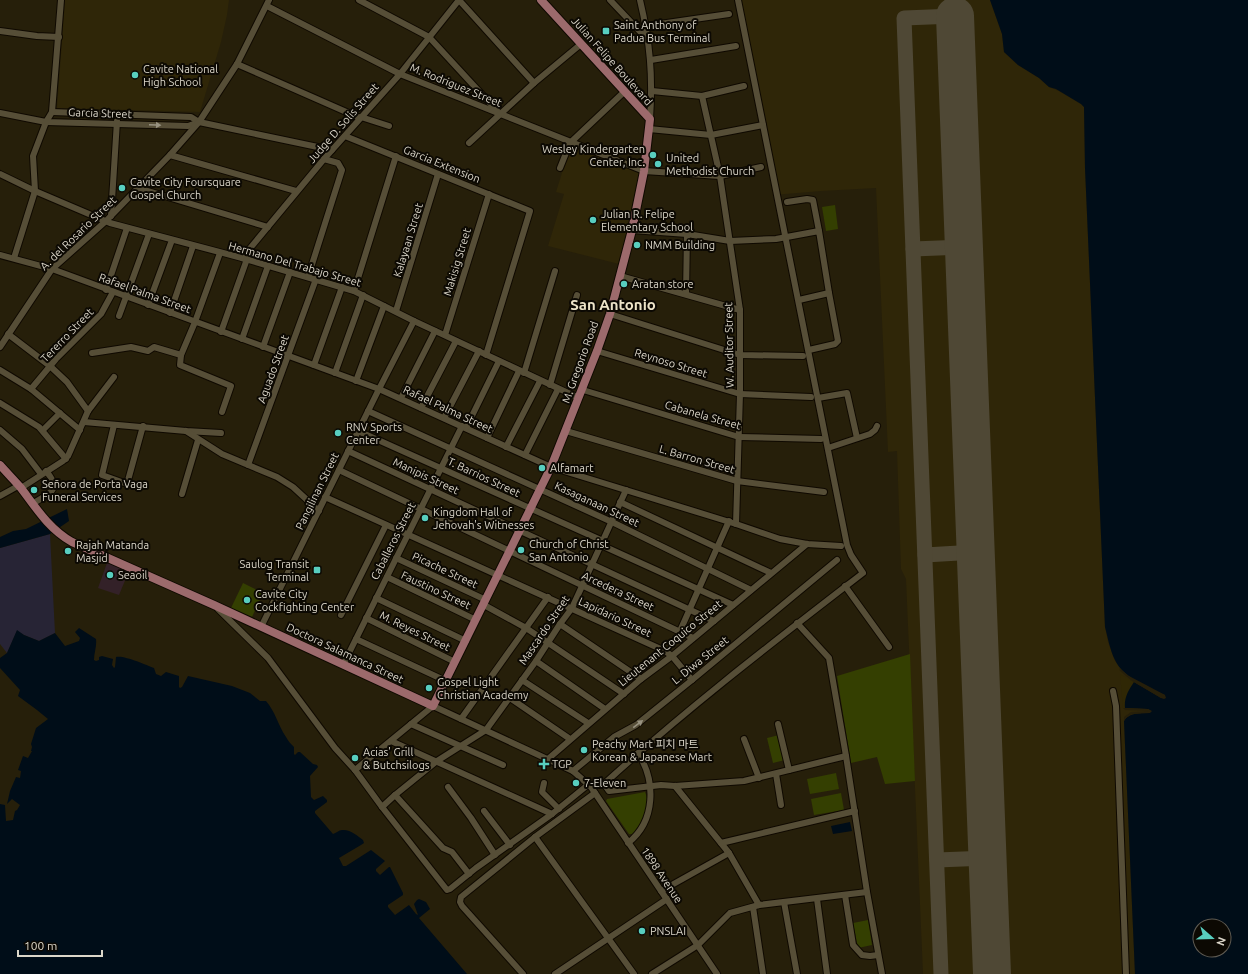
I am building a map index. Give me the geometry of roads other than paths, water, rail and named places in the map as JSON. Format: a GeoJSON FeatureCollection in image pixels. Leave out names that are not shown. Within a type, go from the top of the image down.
{"type":"FeatureCollection","features":[{"type":"Feature","properties":{"kind":"main road","name":"Julian Felipe Boulevard"},"geometry":{"type":"LineString","coordinates":[[541,0],[650,119]]}},
{"type":"Feature","properties":{"kind":"main road","name":"M. Gregorio Road"},"geometry":{"type":"LineString","coordinates":[[433,706],[551,467],[583,390],[610,314],[632,230],[644,171],[650,119]]}},
{"type":"Feature","properties":{"kind":"main road","name":"Doctora Salamanca Street"},"geometry":{"type":"LineString","coordinates":[[0,465],[20,487],[42,516],[64,538],[433,706]]}},
{"type":"Feature","properties":{"kind":"street"},"geometry":{"type":"LineString","coordinates":[[14,258],[35,191],[33,156],[46,122],[52,112],[61,0]]}},
{"type":"Feature","properties":{"kind":"street"},"geometry":{"type":"LineString","coordinates":[[359,0],[429,37],[501,114]]}},
{"type":"Feature","properties":{"kind":"street"},"geometry":{"type":"LineString","coordinates":[[459,0],[534,83]]}},
{"type":"Feature","properties":{"kind":"street","name":"Judge D. Solis Street"},"geometry":{"type":"LineString","coordinates":[[221,332],[245,259],[268,226],[324,159],[400,74],[459,0]]}},
{"type":"Feature","properties":{"kind":"street"},"geometry":{"type":"LineString","coordinates":[[610,0],[648,40]]}},
{"type":"Feature","properties":{"kind":"street","name":"M. Gregorio Road"},"geometry":{"type":"LineString","coordinates":[[640,0],[646,26],[651,60],[652,91],[650,119]]}},
{"type":"Feature","properties":{"kind":"street"},"geometry":{"type":"LineString","coordinates":[[738,0],[848,545],[851,555],[863,573],[797,623],[638,753],[604,784],[609,791],[650,786],[675,786],[744,781],[846,756]]}},
{"type":"Feature","properties":{"kind":"street","name":"A. del Rosario Street"},"geometry":{"type":"LineString","coordinates":[[0,347],[52,269],[111,216],[170,155],[199,122],[237,64],[268,3]]}},
{"type":"Feature","properties":{"kind":"street","name":"M. Rodriguez Street"},"geometry":{"type":"LineString","coordinates":[[268,3],[400,74],[570,143],[644,171],[720,176],[761,166]]}},
{"type":"Feature","properties":{"kind":"street"},"geometry":{"type":"LineString","coordinates":[[646,26],[729,14]]}},
{"type":"Feature","properties":{"kind":"street"},"geometry":{"type":"LineString","coordinates":[[0,31],[37,36],[59,37]]}},
{"type":"Feature","properties":{"kind":"street"},"geometry":{"type":"LineString","coordinates":[[469,143],[534,83],[581,44]]}},
{"type":"Feature","properties":{"kind":"street"},"geometry":{"type":"LineString","coordinates":[[651,60],[736,46]]}},
{"type":"Feature","properties":{"kind":"street"},"geometry":{"type":"LineString","coordinates":[[237,64],[361,118],[389,126]]}},
{"type":"Feature","properties":{"kind":"street"},"geometry":{"type":"LineString","coordinates":[[652,91],[702,96],[744,86]]}},
{"type":"Feature","properties":{"kind":"street"},"geometry":{"type":"LineString","coordinates":[[560,168],[570,143],[624,92]]}},
{"type":"Feature","properties":{"kind":"street","name":"W. Auditor Street"},"geometry":{"type":"LineString","coordinates":[[702,96],[720,176],[740,310],[740,394],[736,524]]}},
{"type":"Feature","properties":{"kind":"street","name":"Garcia Street"},"geometry":{"type":"LineString","coordinates":[[52,112],[191,117],[199,122],[332,150]]}},
{"type":"Feature","properties":{"kind":"street","name":"Garcia Street"},"geometry":{"type":"LineString","coordinates":[[0,113],[46,122],[188,126],[199,122]]}},
{"type":"Feature","properties":{"kind":"street"},"geometry":{"type":"LineString","coordinates":[[111,216],[117,114]]}},
{"type":"Feature","properties":{"kind":"street"},"geometry":{"type":"LineString","coordinates":[[649,129],[710,135],[763,125]]}},
{"type":"Feature","properties":{"kind":"street","name":"Garcia Extension"},"geometry":{"type":"LineString","coordinates":[[345,136],[530,211],[486,355]]}},
{"type":"Feature","properties":{"kind":"street"},"geometry":{"type":"LineString","coordinates":[[170,155],[296,192]]}},
{"type":"Feature","properties":{"kind":"street"},"geometry":{"type":"LineString","coordinates":[[354,291],[396,156]]}},
{"type":"Feature","properties":{"kind":"street"},"geometry":{"type":"LineString","coordinates":[[308,277],[342,170],[338,163],[324,159]]}},
{"type":"Feature","properties":{"kind":"street","name":"Hermano Del Trabajo Street"},"geometry":{"type":"LineString","coordinates":[[0,174],[35,191],[106,221],[127,228],[245,259],[354,291],[445,336],[579,398]]}},
{"type":"Feature","properties":{"kind":"street","name":"Kalayaan Street"},"geometry":{"type":"LineString","coordinates":[[396,312],[438,174]]}},
{"type":"Feature","properties":{"kind":"street"},"geometry":{"type":"LineString","coordinates":[[138,188],[268,226]]}},
{"type":"Feature","properties":{"kind":"street","name":"Makisig Street"},"geometry":{"type":"LineString","coordinates":[[445,336],[489,194]]}},
{"type":"Feature","properties":{"kind":"street"},"geometry":{"type":"LineString","coordinates":[[787,202],[807,199],[813,200],[838,341],[835,344],[809,350]]}},
{"type":"Feature","properties":{"kind":"street"},"geometry":{"type":"LineString","coordinates":[[106,290],[127,228]]}},
{"type":"Feature","properties":{"kind":"street"},"geometry":{"type":"LineString","coordinates":[[632,230],[688,234],[730,241],[776,239],[785,236],[819,231]]}},
{"type":"Feature","properties":{"kind":"street"},"geometry":{"type":"LineString","coordinates":[[119,316],[149,234]]}},
{"type":"Feature","properties":{"kind":"street"},"geometry":{"type":"LineString","coordinates":[[686,294],[688,234]]}},
{"type":"Feature","properties":{"kind":"street"},"geometry":{"type":"LineString","coordinates":[[148,305],[172,240]]}},
{"type":"Feature","properties":{"kind":"street"},"geometry":{"type":"LineString","coordinates":[[170,313],[193,246]]}},
{"type":"Feature","properties":{"kind":"street"},"geometry":{"type":"LineString","coordinates":[[220,253],[195,322],[181,355],[180,365],[231,386],[222,412]]}},
{"type":"Feature","properties":{"kind":"street","name":"Rafael Palma Street"},"geometry":{"type":"LineString","coordinates":[[0,255],[52,269],[379,389],[551,467],[780,539],[807,544],[841,546]]}},
{"type":"Feature","properties":{"kind":"street"},"geometry":{"type":"LineString","coordinates":[[242,339],[268,266]]}},
{"type":"Feature","properties":{"kind":"street"},"geometry":{"type":"LineString","coordinates":[[487,438],[521,372],[555,271]]}},
{"type":"Feature","properties":{"kind":"street"},"geometry":{"type":"LineString","coordinates":[[263,347],[290,272]]}},
{"type":"Feature","properties":{"kind":"street"},"geometry":{"type":"LineString","coordinates":[[620,276],[740,310]]}},
{"type":"Feature","properties":{"kind":"street","name":"Aguado Street"},"geometry":{"type":"LineString","coordinates":[[248,465],[316,279]]}},
{"type":"Feature","properties":{"kind":"street"},"geometry":{"type":"LineString","coordinates":[[314,365],[342,287]]}},
{"type":"Feature","properties":{"kind":"street","name":"Tererro Street"},"geometry":{"type":"LineString","coordinates":[[31,389],[50,366],[101,314],[113,292]]}},
{"type":"Feature","properties":{"kind":"street"},"geometry":{"type":"LineString","coordinates":[[799,300],[829,293]]}},
{"type":"Feature","properties":{"kind":"street"},"geometry":{"type":"LineString","coordinates":[[335,373],[363,295]]}},
{"type":"Feature","properties":{"kind":"street"},"geometry":{"type":"LineString","coordinates":[[550,385],[578,295]]}},
{"type":"Feature","properties":{"kind":"street"},"geometry":{"type":"LineString","coordinates":[[356,381],[384,306]]}},
{"type":"Feature","properties":{"kind":"street"},"geometry":{"type":"LineString","coordinates":[[610,314],[740,354],[803,356]]}},
{"type":"Feature","properties":{"kind":"street","name":"Pangilinan Street"},"geometry":{"type":"LineString","coordinates":[[261,627],[414,321]]}},
{"type":"Feature","properties":{"kind":"street"},"geometry":{"type":"LineString","coordinates":[[401,398],[435,331]]}},
{"type":"Feature","properties":{"kind":"street"},"geometry":{"type":"LineString","coordinates":[[8,334],[50,366],[67,382],[88,411]]}},
{"type":"Feature","properties":{"kind":"street"},"geometry":{"type":"LineString","coordinates":[[421,408],[456,341]]}},
{"type":"Feature","properties":{"kind":"street"},"geometry":{"type":"LineString","coordinates":[[92,354],[131,347],[148,351],[154,347],[181,355]]}},
{"type":"Feature","properties":{"kind":"street","name":"Reynoso Street"},"geometry":{"type":"LineString","coordinates":[[597,351],[740,394],[811,397]]}},
{"type":"Feature","properties":{"kind":"street"},"geometry":{"type":"LineString","coordinates":[[444,418],[479,352]]}},
{"type":"Feature","properties":{"kind":"street","name":"Caballeros Street"},"geometry":{"type":"LineString","coordinates":[[343,665],[451,448],[464,427],[499,361]]}},
{"type":"Feature","properties":{"kind":"street"},"geometry":{"type":"LineString","coordinates":[[0,370],[31,389],[80,430]]}},
{"type":"Feature","properties":{"kind":"street"},"geometry":{"type":"LineString","coordinates":[[0,496],[20,487],[66,459],[88,411],[114,377]]}},
{"type":"Feature","properties":{"kind":"street"},"geometry":{"type":"LineString","coordinates":[[506,447],[540,380]]}},
{"type":"Feature","properties":{"kind":"street"},"geometry":{"type":"LineString","coordinates":[[525,455],[558,389]]}},
{"type":"Feature","properties":{"kind":"street","name":"Cabanela Street"},"geometry":{"type":"LineString","coordinates":[[583,390],[739,436],[821,439]]}},
{"type":"Feature","properties":{"kind":"street"},"geometry":{"type":"LineString","coordinates":[[818,398],[847,393],[857,438]]}},
{"type":"Feature","properties":{"kind":"street"},"geometry":{"type":"LineString","coordinates":[[0,403],[30,420],[43,430],[66,459]]}},
{"type":"Feature","properties":{"kind":"street","name":"Kasaganaan Street"},"geometry":{"type":"LineString","coordinates":[[368,411],[612,522],[751,590]]}},
{"type":"Feature","properties":{"kind":"street"},"geometry":{"type":"LineString","coordinates":[[43,430],[60,413]]}},
{"type":"Feature","properties":{"kind":"street"},"geometry":{"type":"LineString","coordinates":[[84,422],[221,433]]}},
{"type":"Feature","properties":{"kind":"street"},"geometry":{"type":"LineString","coordinates":[[114,425],[102,475],[127,484],[143,426]]}},
{"type":"Feature","properties":{"kind":"street"},"geometry":{"type":"LineString","coordinates":[[828,448],[873,433],[877,426]]}},
{"type":"Feature","properties":{"kind":"street"},"geometry":{"type":"LineString","coordinates":[[0,430],[22,449],[54,482],[55,486],[53,490],[32,504]]}},
{"type":"Feature","properties":{"kind":"street"},"geometry":{"type":"LineString","coordinates":[[186,431],[222,454],[277,476],[293,487],[319,511]]}},
{"type":"Feature","properties":{"kind":"street","name":"T. Barrios Street"},"geometry":{"type":"LineString","coordinates":[[358,431],[441,468],[733,605]]}},
{"type":"Feature","properties":{"kind":"street","name":"L. Barron Street"},"geometry":{"type":"LineString","coordinates":[[566,431],[737,481],[824,492]]}},
{"type":"Feature","properties":{"kind":"street"},"geometry":{"type":"LineString","coordinates":[[182,494],[198,440]]}},
{"type":"Feature","properties":{"kind":"street","name":"Manipis Street"},"geometry":{"type":"LineString","coordinates":[[348,451],[714,621]]}},
{"type":"Feature","properties":{"kind":"street","name":"Arcedera Street"},"geometry":{"type":"LineString","coordinates":[[339,470],[694,638]]}},
{"type":"Feature","properties":{"kind":"street","name":"Mascardo Street"},"geometry":{"type":"LineString","coordinates":[[486,730],[572,608],[626,490]]}},
{"type":"Feature","properties":{"kind":"street","name":"Lapidario Street"},"geometry":{"type":"LineString","coordinates":[[325,497],[665,651],[672,656],[692,680]]}},
{"type":"Feature","properties":{"kind":"street"},"geometry":{"type":"LineString","coordinates":[[620,502],[771,573]]}},
{"type":"Feature","properties":{"kind":"street"},"geometry":{"type":"LineString","coordinates":[[680,631],[729,522]]}},
{"type":"Feature","properties":{"kind":"street"},"geometry":{"type":"LineString","coordinates":[[341,614],[386,525]]}},
{"type":"Feature","properties":{"kind":"street","name":"Lieutenant Coquico Street"},"geometry":{"type":"LineString","coordinates":[[548,759],[588,723],[641,679],[672,656],[807,544]]}},
{"type":"Feature","properties":{"kind":"street","name":"Picache Street"},"geometry":{"type":"LineString","coordinates":[[396,558],[485,602],[548,642],[624,694]]}},
{"type":"Feature","properties":{"kind":"street","name":"L. Diwa Street"},"geometry":{"type":"LineString","coordinates":[[572,771],[614,737],[636,725],[837,560]]}},
{"type":"Feature","properties":{"kind":"street","name":"Faustino Street"},"geometry":{"type":"LineString","coordinates":[[386,577],[476,620]]}},
{"type":"Feature","properties":{"kind":"street"},"geometry":{"type":"LineString","coordinates":[[845,586],[889,647]]}},
{"type":"Feature","properties":{"kind":"street"},"geometry":{"type":"LineString","coordinates":[[461,719],[548,597]]}},
{"type":"Feature","properties":{"kind":"street"},"geometry":{"type":"LineString","coordinates":[[376,598],[466,641]]}},
{"type":"Feature","properties":{"kind":"street"},"geometry":{"type":"LineString","coordinates":[[214,605],[268,658],[446,890],[450,889],[559,808],[592,788]]}},
{"type":"Feature","properties":{"kind":"street","name":"M. Reyes Street"},"geometry":{"type":"LineString","coordinates":[[366,618],[455,662]]}},
{"type":"Feature","properties":{"kind":"street"},"geometry":{"type":"LineString","coordinates":[[797,623],[829,658],[867,892],[882,974]]}},
{"type":"Feature","properties":{"kind":"street"},"geometry":{"type":"LineString","coordinates":[[560,624],[641,679]]}},
{"type":"Feature","properties":{"kind":"street"},"geometry":{"type":"LineString","coordinates":[[356,639],[446,681]]}},
{"type":"Feature","properties":{"kind":"street"},"geometry":{"type":"LineString","coordinates":[[536,661],[606,709]]}},
{"type":"Feature","properties":{"kind":"street"},"geometry":{"type":"LineString","coordinates":[[522,680],[588,723]]}},
{"type":"Feature","properties":{"kind":"street"},"geometry":{"type":"LineString","coordinates":[[1113,691],[1116,706],[1126,974]]}},
{"type":"Feature","properties":{"kind":"street"},"geometry":{"type":"LineString","coordinates":[[510,698],[570,739]]}},
{"type":"Feature","properties":{"kind":"street"},"geometry":{"type":"LineString","coordinates":[[355,770],[433,706]]}},
{"type":"Feature","properties":{"kind":"street","name":"Doctora Salamanca Street"},"geometry":{"type":"LineString","coordinates":[[433,706],[572,771],[592,788]]}},
{"type":"Feature","properties":{"kind":"street"},"geometry":{"type":"LineString","coordinates":[[411,724],[504,765]]}},
{"type":"Feature","properties":{"kind":"street"},"geometry":{"type":"LineString","coordinates":[[778,724],[789,770]]}},
{"type":"Feature","properties":{"kind":"street"},"geometry":{"type":"LineString","coordinates":[[382,808],[394,795],[437,761],[486,730]]}},
{"type":"Feature","properties":{"kind":"street"},"geometry":{"type":"LineString","coordinates":[[744,739],[759,778]]}},
{"type":"Feature","properties":{"kind":"street"},"geometry":{"type":"LineString","coordinates":[[391,741],[552,814]]}},
{"type":"Feature","properties":{"kind":"street"},"geometry":{"type":"LineString","coordinates":[[628,843],[640,832],[648,814],[650,786],[645,764],[638,753]]}},
{"type":"Feature","properties":{"kind":"street"},"geometry":{"type":"LineString","coordinates":[[776,774],[781,805]]}},
{"type":"Feature","properties":{"kind":"street"},"geometry":{"type":"LineString","coordinates":[[544,783],[542,792],[559,808]]}},
{"type":"Feature","properties":{"kind":"street"},"geometry":{"type":"LineString","coordinates":[[675,786],[729,853],[756,906],[763,974]]}},
{"type":"Feature","properties":{"kind":"street"},"geometry":{"type":"LineString","coordinates":[[448,787],[471,818],[495,855]]}},
{"type":"Feature","properties":{"kind":"street"},"geometry":{"type":"LineString","coordinates":[[519,973],[460,902],[462,897],[592,788]]}},
{"type":"Feature","properties":{"kind":"street","name":"1898 Avenue"},"geometry":{"type":"LineString","coordinates":[[592,788],[717,974]]}},
{"type":"Feature","properties":{"kind":"street"},"geometry":{"type":"LineString","coordinates":[[394,795],[444,848],[452,852],[469,874]]}},
{"type":"Feature","properties":{"kind":"street"},"geometry":{"type":"LineString","coordinates":[[721,843],[854,810]]}},
{"type":"Feature","properties":{"kind":"street"},"geometry":{"type":"LineString","coordinates":[[484,811],[510,845]]}},
{"type":"Feature","properties":{"kind":"street"},"geometry":{"type":"LineString","coordinates":[[535,837],[634,974]]}},
{"type":"Feature","properties":{"kind":"street"},"geometry":{"type":"LineString","coordinates":[[661,891],[729,853]]}},
{"type":"Feature","properties":{"kind":"street"},"geometry":{"type":"LineString","coordinates":[[652,974],[698,945],[730,914],[756,906],[867,892]]}},
{"type":"Feature","properties":{"kind":"street"},"geometry":{"type":"LineString","coordinates":[[845,895],[853,945],[862,955],[878,955]]}},
{"type":"Feature","properties":{"kind":"street"},"geometry":{"type":"LineString","coordinates":[[555,974],[666,898]]}},
{"type":"Feature","properties":{"kind":"street"},"geometry":{"type":"LineString","coordinates":[[817,898],[827,974]]}},
{"type":"Feature","properties":{"kind":"street"},"geometry":{"type":"LineString","coordinates":[[784,902],[797,974]]}},
{"type":"Feature","properties":{"kind":"place","name":"Saint Anthony of Padua Bus Terminal"},"geometry":{"type":"Point","coordinates":[606,31]}},
{"type":"Feature","properties":{"kind":"place","name":"Cavite National High School"},"geometry":{"type":"Point","coordinates":[135,75]}},
{"type":"Feature","properties":{"kind":"place","name":"Wesley Kindergarten Center, Inc."},"geometry":{"type":"Point","coordinates":[653,155]}},
{"type":"Feature","properties":{"kind":"place","name":"United Methodist Church"},"geometry":{"type":"Point","coordinates":[658,164]}},
{"type":"Feature","properties":{"kind":"place","name":"Cavite City Foursquare Gospel Church"},"geometry":{"type":"Point","coordinates":[122,188]}},
{"type":"Feature","properties":{"kind":"place","name":"Julian R. Felipe Elementary School"},"geometry":{"type":"Point","coordinates":[593,220]}},
{"type":"Feature","properties":{"kind":"place","name":"NMM Building"},"geometry":{"type":"Point","coordinates":[637,245]}},
{"type":"Feature","properties":{"kind":"place","name":"Aratan store"},"geometry":{"type":"Point","coordinates":[624,284]}},
{"type":"Feature","properties":{"kind":"place","name":"RNV Sports Center"},"geometry":{"type":"Point","coordinates":[338,433]}},
{"type":"Feature","properties":{"kind":"place","name":"Alfamart"},"geometry":{"type":"Point","coordinates":[542,468]}},
{"type":"Feature","properties":{"kind":"place","name":"Señora de Porta Vaga Funeral Services"},"geometry":{"type":"Point","coordinates":[34,490]}},
{"type":"Feature","properties":{"kind":"place","name":"Kingdom Hall of Jehovah's Witnesses"},"geometry":{"type":"Point","coordinates":[425,518]}},
{"type":"Feature","properties":{"kind":"place","name":"Church of Christ San Antonio"},"geometry":{"type":"Point","coordinates":[521,550]}},
{"type":"Feature","properties":{"kind":"place","name":"Rajah Matanda Masjid"},"geometry":{"type":"Point","coordinates":[68,551]}},
{"type":"Feature","properties":{"kind":"place","name":"Saulog Transit Terminal"},"geometry":{"type":"Point","coordinates":[317,570]}},
{"type":"Feature","properties":{"kind":"place","name":"Seaoil"},"geometry":{"type":"Point","coordinates":[110,575]}},
{"type":"Feature","properties":{"kind":"place","name":"Cavite City Cockfighting Center"},"geometry":{"type":"Point","coordinates":[247,600]}},
{"type":"Feature","properties":{"kind":"place","name":"Gospel Light Christian Academy"},"geometry":{"type":"Point","coordinates":[429,688]}},
{"type":"Feature","properties":{"kind":"place","name":"Peachy Mart 피치 마트 Korean & Japanese Mart"},"geometry":{"type":"Point","coordinates":[584,750]}},
{"type":"Feature","properties":{"kind":"place","name":"Acias' Grill & Butchsilogs"},"geometry":{"type":"Point","coordinates":[355,758]}},
{"type":"Feature","properties":{"kind":"place","name":"TGP"},"geometry":{"type":"Point","coordinates":[544,764]}},
{"type":"Feature","properties":{"kind":"place","name":"7-Eleven"},"geometry":{"type":"Point","coordinates":[576,783]}},
{"type":"Feature","properties":{"kind":"place","name":"PNSLAI"},"geometry":{"type":"Point","coordinates":[642,931]}},
{"type":"Feature","properties":{"kind":"district","name":"San Antonio"},"geometry":{"type":"Point","coordinates":[613,304]}}]}
